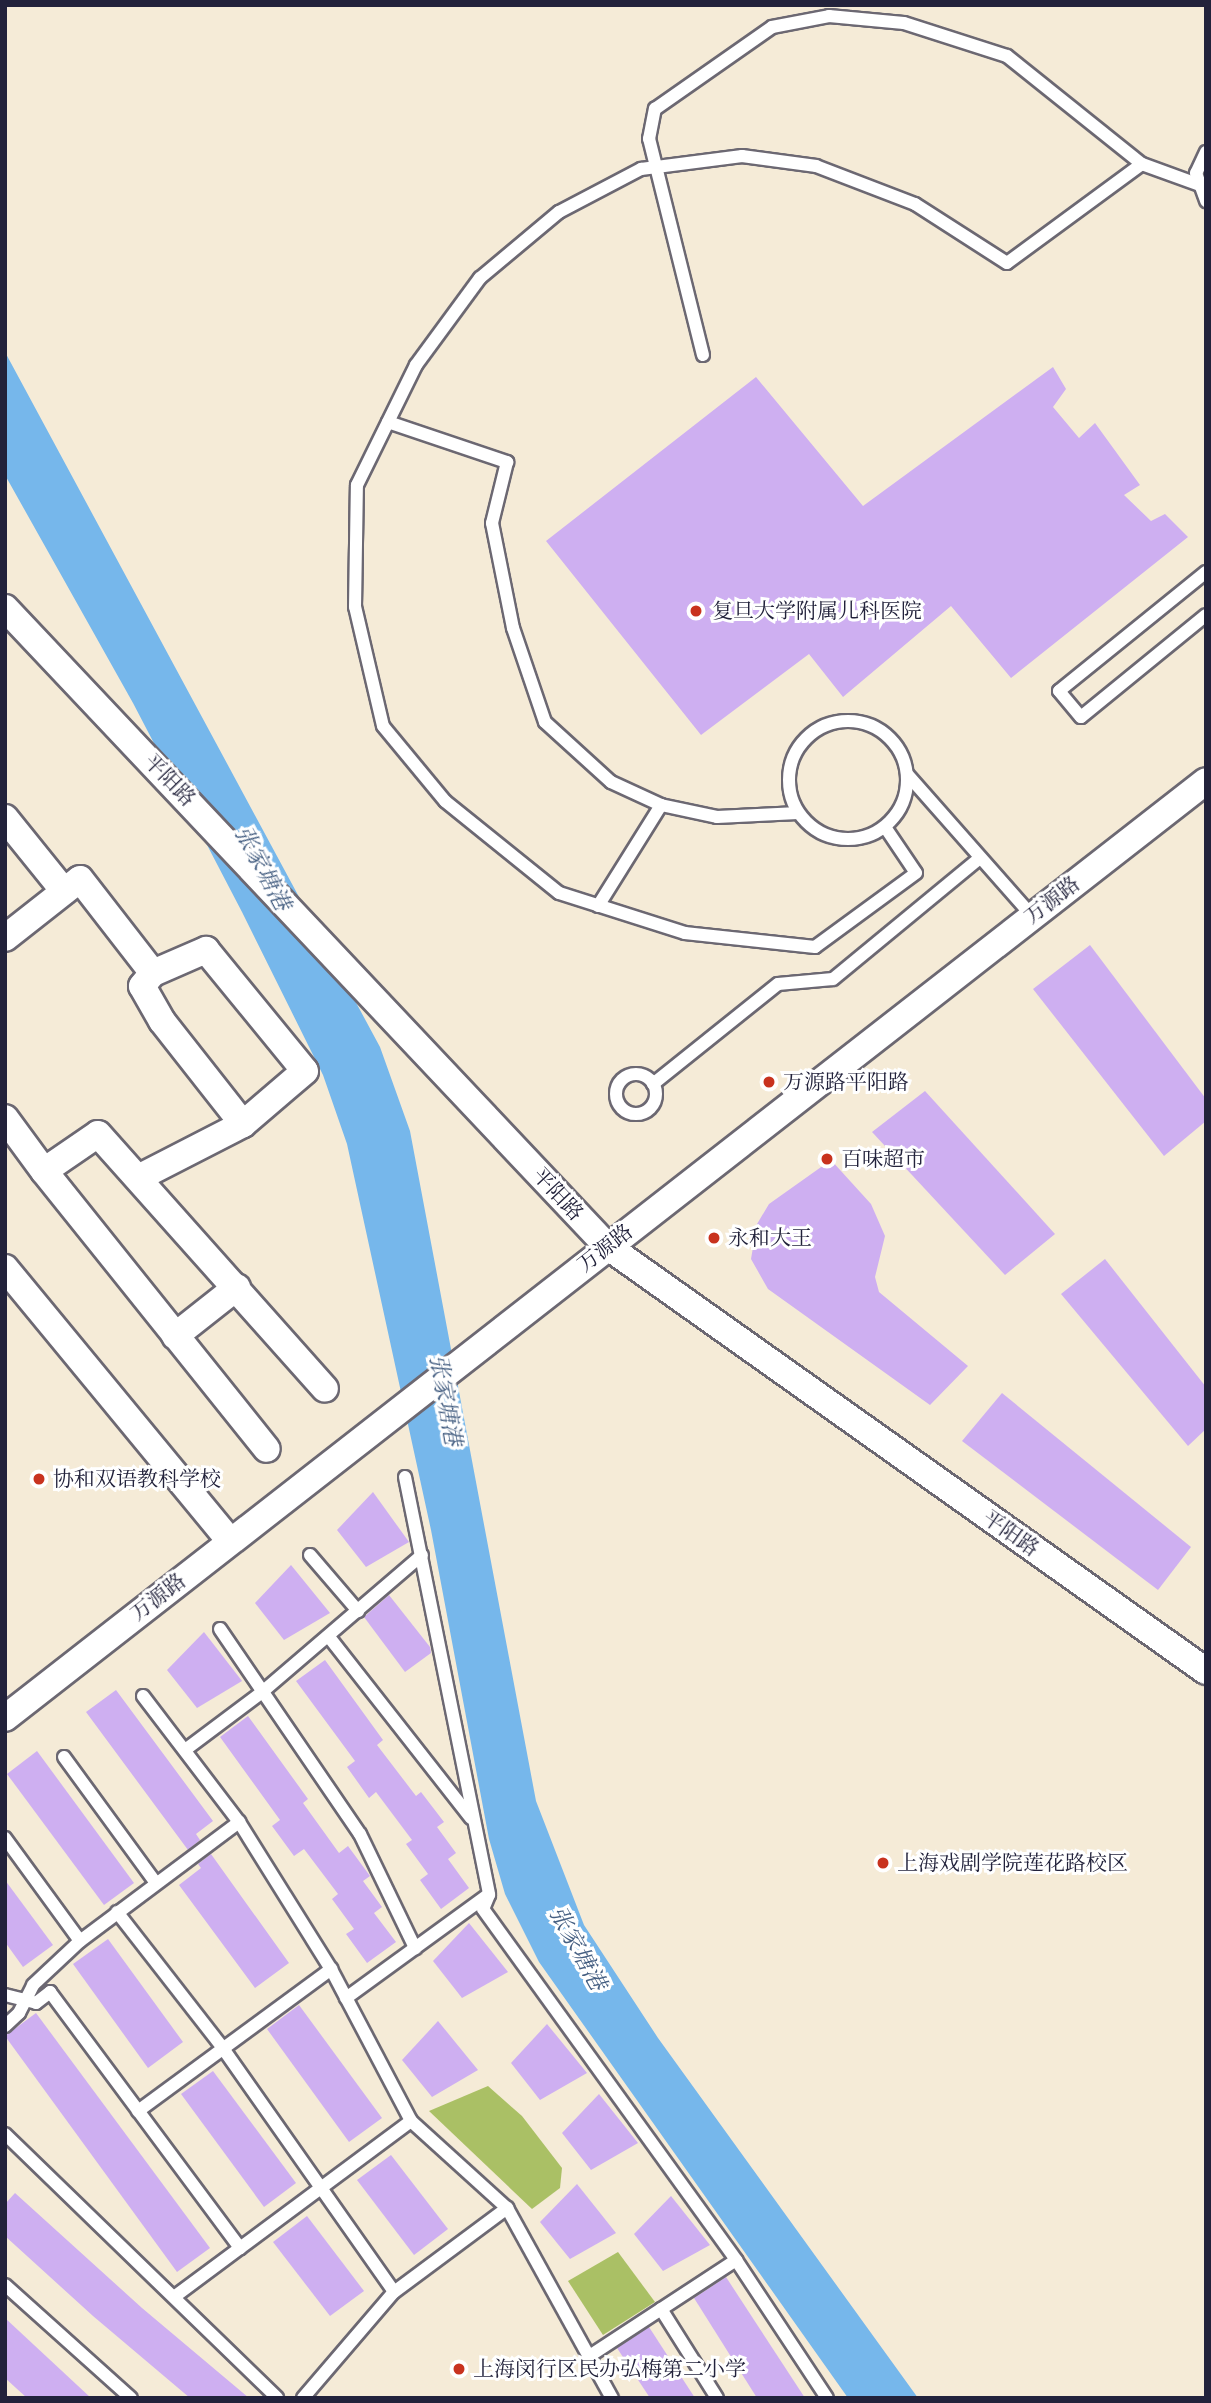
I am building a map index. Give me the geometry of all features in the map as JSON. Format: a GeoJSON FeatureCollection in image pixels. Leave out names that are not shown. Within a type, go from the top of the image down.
{"type":"FeatureCollection","features":[{"type":"Feature","properties":{"kind":"street","name":"平阳路"},"geometry":{"type":"LineString","coordinates":[[5,608],[607,1246],[1206,1671]]}},
{"type":"Feature","properties":{"kind":"street","name":"万源路"},"geometry":{"type":"LineString","coordinates":[[5,1718],[1206,780]]}},
{"type":"Feature","properties":{"kind":"street"},"geometry":{"type":"LineString","coordinates":[[5,818],[64,891]]}},
{"type":"Feature","properties":{"kind":"street"},"geometry":{"type":"LineString","coordinates":[[5,938],[80,879],[153,973]]}},
{"type":"Feature","properties":{"kind":"street"},"geometry":{"type":"LineString","coordinates":[[140,1177],[243,1124],[305,1071],[206,950],[153,973],[142,986],[162,1021],[243,1124]]}},
{"type":"Feature","properties":{"kind":"street"},"geometry":{"type":"LineString","coordinates":[[5,1118],[44,1171],[267,1449]]}},
{"type":"Feature","properties":{"kind":"street"},"geometry":{"type":"LineString","coordinates":[[44,1171],[98,1134],[140,1177],[325,1389]]}},
{"type":"Feature","properties":{"kind":"street"},"geometry":{"type":"LineString","coordinates":[[5,1268],[230,1541]]}},
{"type":"Feature","properties":{"kind":"street"},"geometry":{"type":"LineString","coordinates":[[175,1336],[237,1287]]}},
{"type":"Feature","properties":{"kind":"lane"},"geometry":{"type":"LineString","coordinates":[[703,355],[649,139],[655,109],[772,27],[829,16],[904,23],[1007,56],[1142,164],[1197,184]]}},
{"type":"Feature","properties":{"kind":"lane"},"geometry":{"type":"LineString","coordinates":[[1206,152],[1196,173],[1197,184],[1206,201]]}},
{"type":"Feature","properties":{"kind":"lane"},"geometry":{"type":"LineString","coordinates":[[885,827],[916,873],[815,947],[685,933],[559,893],[445,801],[383,726],[355,607],[357,485],[416,365],[480,278],[559,212],[641,169],[742,156],[816,166],[915,204],[1007,263],[1142,164]]}},
{"type":"Feature","properties":{"kind":"lane"},"geometry":{"type":"LineString","coordinates":[[388,422],[508,462],[492,523],[513,628],[545,722],[611,782],[661,805],[717,817],[798,813]]}},
{"type":"Feature","properties":{"kind":"lane"},"geometry":{"type":"LineString","coordinates":[[1206,572],[1059,691],[1081,717],[1206,615]]}},
{"type":"Feature","properties":{"kind":"lane"},"geometry":{"type":"LineString","coordinates":[[907,775],[898,812],[885,827],[868,836],[839,838],[812,827],[798,813],[790,795],[793,756],[811,733],[837,721],[857,721],[891,739],[907,775],[1032,916]]}},
{"type":"Feature","properties":{"kind":"lane"},"geometry":{"type":"LineString","coordinates":[[598,905],[661,805]]}},
{"type":"Feature","properties":{"kind":"lane"},"geometry":{"type":"LineString","coordinates":[[653,1084],[778,984],[833,979],[980,858]]}},
{"type":"Feature","properties":{"kind":"lane"},"geometry":{"type":"LineString","coordinates":[[405,1477],[489,1895],[483,1909],[736,2260],[827,2398]]}},
{"type":"Feature","properties":{"kind":"lane"},"geometry":{"type":"LineString","coordinates":[[310,1555],[358,1611]]}},
{"type":"Feature","properties":{"kind":"lane"},"geometry":{"type":"LineString","coordinates":[[185,1751],[329,1637],[422,1555]]}},
{"type":"Feature","properties":{"kind":"lane"},"geometry":{"type":"LineString","coordinates":[[220,1629],[261,1693],[360,1834],[415,1948]]}},
{"type":"Feature","properties":{"kind":"lane"},"geometry":{"type":"LineString","coordinates":[[329,1637],[474,1822]]}},
{"type":"Feature","properties":{"kind":"lane"},"geometry":{"type":"LineString","coordinates":[[143,1696],[239,1822],[331,1969],[411,2121],[507,2207],[612,2398]]}},
{"type":"Feature","properties":{"kind":"lane"},"geometry":{"type":"LineString","coordinates":[[64,1756],[156,1883]]}},
{"type":"Feature","properties":{"kind":"lane"},"geometry":{"type":"LineString","coordinates":[[5,2026],[26,2000],[33,1985],[80,1941],[239,1822]]}},
{"type":"Feature","properties":{"kind":"lane"},"geometry":{"type":"LineString","coordinates":[[5,1838],[80,1941]]}},
{"type":"Feature","properties":{"kind":"lane"},"geometry":{"type":"LineString","coordinates":[[346,1998],[489,1895]]}},
{"type":"Feature","properties":{"kind":"lane"},"geometry":{"type":"LineString","coordinates":[[118,1914],[222,2047],[323,2187],[394,2292]]}},
{"type":"Feature","properties":{"kind":"lane"},"geometry":{"type":"LineString","coordinates":[[138,2111],[331,1969]]}},
{"type":"Feature","properties":{"kind":"lane"},"geometry":{"type":"LineString","coordinates":[[5,1994],[36,2003],[50,1992],[240,2248]]}},
{"type":"Feature","properties":{"kind":"lane"},"geometry":{"type":"LineString","coordinates":[[174,2297],[411,2121]]}},
{"type":"Feature","properties":{"kind":"lane"},"geometry":{"type":"LineString","coordinates":[[5,2134],[277,2398]]}},
{"type":"Feature","properties":{"kind":"lane"},"geometry":{"type":"LineString","coordinates":[[303,2398],[394,2292],[507,2207]]}},
{"type":"Feature","properties":{"kind":"lane"},"geometry":{"type":"LineString","coordinates":[[588,2357],[736,2260]]}},
{"type":"Feature","properties":{"kind":"lane"},"geometry":{"type":"LineString","coordinates":[[5,2285],[131,2398]]}},
{"type":"Feature","properties":{"kind":"lane"},"geometry":{"type":"LineString","coordinates":[[661,2309],[717,2398]]}},
{"type":"Feature","properties":{"kind":"green space"},"geometry":{"type":"Polygon","coordinates":[[[488,2086],[522,2116],[562,2168],[560,2188],[532,2209],[429,2111],[488,2086]]]}},
{"type":"Feature","properties":{"kind":"green space"},"geometry":{"type":"Polygon","coordinates":[[[618,2252],[655,2302],[603,2335],[568,2281],[618,2252]]]}},
{"type":"Feature","properties":{"kind":"water","name":"张家塘港"},"geometry":{"type":"Polygon","coordinates":[[[5,352],[380,1047],[410,1131],[536,1801],[584,1925],[658,2038],[918,2398],[848,2398],[539,1962],[505,1894],[489,1839],[431,1530],[347,1144],[323,1075],[242,912],[133,703],[5,475],[5,352]]]}},
{"type":"Feature","properties":{"kind":"building"},"geometry":{"type":"Polygon","coordinates":[[[1053,367],[1066,389],[1053,407],[1079,438],[1095,423],[1140,485],[1124,495],[1151,521],[1165,514],[1188,537],[1011,678],[951,606],[843,697],[809,654],[701,735],[546,541],[756,377],[863,506],[1053,367]]]}},
{"type":"Feature","properties":{"kind":"building"},"geometry":{"type":"Polygon","coordinates":[[[1090,945],[1206,1099],[1206,1121],[1164,1156],[1033,989],[1090,945]]]}},
{"type":"Feature","properties":{"kind":"building"},"geometry":{"type":"Polygon","coordinates":[[[925,1091],[1055,1234],[1005,1275],[872,1132],[925,1091]]]}},
{"type":"Feature","properties":{"kind":"building"},"geometry":{"type":"Polygon","coordinates":[[[831,1160],[871,1204],[885,1236],[875,1277],[879,1292],[968,1366],[930,1405],[768,1289],[751,1259],[757,1224],[769,1204],[831,1160]]]}},
{"type":"Feature","properties":{"kind":"building"},"geometry":{"type":"Polygon","coordinates":[[[1105,1259],[1206,1387],[1206,1429],[1188,1446],[1061,1294],[1105,1259]]]}},
{"type":"Feature","properties":{"kind":"building"},"geometry":{"type":"Polygon","coordinates":[[[1002,1393],[1191,1547],[1158,1590],[962,1441],[1002,1393]]]}},
{"type":"Feature","properties":{"kind":"building"},"geometry":{"type":"Polygon","coordinates":[[[373,1492],[409,1542],[366,1567],[337,1530],[373,1492]]]}},
{"type":"Feature","properties":{"kind":"building"},"geometry":{"type":"Polygon","coordinates":[[[291,1565],[330,1613],[284,1640],[255,1603],[291,1565]]]}},
{"type":"Feature","properties":{"kind":"building"},"geometry":{"type":"Polygon","coordinates":[[[389,1595],[430,1647],[431,1653],[405,1672],[364,1617],[389,1595]]]}},
{"type":"Feature","properties":{"kind":"building"},"geometry":{"type":"Polygon","coordinates":[[[204,1632],[242,1681],[197,1708],[167,1670],[204,1632]]]}},
{"type":"Feature","properties":{"kind":"building"},"geometry":{"type":"Polygon","coordinates":[[[325,1660],[383,1740],[377,1745],[416,1796],[421,1792],[444,1822],[437,1827],[456,1853],[448,1859],[469,1888],[441,1909],[420,1880],[428,1874],[406,1844],[412,1840],[376,1792],[369,1798],[347,1767],[355,1761],[296,1681],[325,1660]]]}},
{"type":"Feature","properties":{"kind":"building"},"geometry":{"type":"Polygon","coordinates":[[[116,1690],[213,1821],[196,1834],[200,1840],[188,1850],[86,1712],[116,1690]]]}},
{"type":"Feature","properties":{"kind":"building"},"geometry":{"type":"Polygon","coordinates":[[[248,1716],[308,1799],[303,1803],[339,1853],[348,1846],[370,1876],[363,1881],[382,1907],[374,1913],[396,1942],[367,1963],[346,1934],[354,1929],[332,1899],[338,1894],[304,1849],[294,1856],[272,1826],[280,1820],[220,1737],[248,1716]]]}},
{"type":"Feature","properties":{"kind":"building"},"geometry":{"type":"Polygon","coordinates":[[[37,1751],[134,1883],[104,1905],[7,1774],[37,1751]]]}},
{"type":"Feature","properties":{"kind":"building"},"geometry":{"type":"Polygon","coordinates":[[[211,1854],[289,1963],[255,1988],[179,1885],[201,1868],[198,1864],[211,1854]]]}},
{"type":"Feature","properties":{"kind":"building"},"geometry":{"type":"Polygon","coordinates":[[[5,1880],[53,1945],[23,1967],[5,1942],[5,1880]]]}},
{"type":"Feature","properties":{"kind":"building"},"geometry":{"type":"Polygon","coordinates":[[[469,1923],[508,1972],[462,1998],[433,1961],[469,1923]]]}},
{"type":"Feature","properties":{"kind":"building"},"geometry":{"type":"Polygon","coordinates":[[[108,1939],[183,2042],[148,2068],[73,1964],[108,1939]]]}},
{"type":"Feature","properties":{"kind":"building"},"geometry":{"type":"Polygon","coordinates":[[[299,2005],[382,2118],[349,2142],[267,2029],[299,2005]]]}},
{"type":"Feature","properties":{"kind":"building"},"geometry":{"type":"Polygon","coordinates":[[[36,2013],[210,2248],[177,2272],[5,2036],[36,2013]]]}},
{"type":"Feature","properties":{"kind":"building"},"geometry":{"type":"Polygon","coordinates":[[[438,2021],[478,2070],[432,2097],[402,2060],[438,2021]]]}},
{"type":"Feature","properties":{"kind":"building"},"geometry":{"type":"Polygon","coordinates":[[[547,2024],[587,2073],[540,2100],[511,2063],[547,2024]]]}},
{"type":"Feature","properties":{"kind":"building"},"geometry":{"type":"Polygon","coordinates":[[[213,2071],[296,2183],[264,2207],[181,2094],[213,2071]]]}},
{"type":"Feature","properties":{"kind":"building"},"geometry":{"type":"Polygon","coordinates":[[[599,2094],[638,2143],[591,2170],[562,2133],[599,2094]]]}},
{"type":"Feature","properties":{"kind":"building"},"geometry":{"type":"Polygon","coordinates":[[[391,2155],[448,2229],[414,2255],[357,2180],[391,2155]]]}},
{"type":"Feature","properties":{"kind":"building"},"geometry":{"type":"Polygon","coordinates":[[[577,2184],[616,2233],[570,2259],[540,2222],[577,2184]]]}},
{"type":"Feature","properties":{"kind":"building"},"geometry":{"type":"Polygon","coordinates":[[[15,2193],[142,2308],[249,2398],[190,2398],[93,2316],[5,2236],[5,2204],[15,2193]]]}},
{"type":"Feature","properties":{"kind":"building"},"geometry":{"type":"Polygon","coordinates":[[[671,2196],[710,2245],[663,2271],[634,2234],[671,2196]]]}},
{"type":"Feature","properties":{"kind":"building"},"geometry":{"type":"Polygon","coordinates":[[[307,2216],[364,2291],[330,2316],[273,2242],[307,2216]]]}},
{"type":"Feature","properties":{"kind":"building"},"geometry":{"type":"Polygon","coordinates":[[[726,2277],[805,2398],[757,2398],[694,2298],[726,2277]]]}},
{"type":"Feature","properties":{"kind":"building"},"geometry":{"type":"Polygon","coordinates":[[[5,2318],[91,2398],[27,2398],[5,2378],[5,2318]]]}},
{"type":"Feature","properties":{"kind":"building"},"geometry":{"type":"Polygon","coordinates":[[[649,2327],[695,2398],[650,2398],[617,2348],[649,2327]]]}},
{"type":"Feature","properties":{"kind":"place","name":"复旦大学附属儿科医院"},"geometry":{"type":"Point","coordinates":[696,611]}},
{"type":"Feature","properties":{"kind":"place","name":"万源路平阳路"},"geometry":{"type":"Point","coordinates":[769,1082]}},
{"type":"Feature","properties":{"kind":"place","name":"百味超市"},"geometry":{"type":"Point","coordinates":[827,1159]}},
{"type":"Feature","properties":{"kind":"place","name":"永和大王"},"geometry":{"type":"Point","coordinates":[714,1238]}},
{"type":"Feature","properties":{"kind":"place","name":"协和双语教科学校"},"geometry":{"type":"Point","coordinates":[39,1479]}},
{"type":"Feature","properties":{"kind":"place","name":"上海戏剧学院莲花路校区"},"geometry":{"type":"Point","coordinates":[883,1863]}},
{"type":"Feature","properties":{"kind":"place","name":"上海闵行区民办弘梅第二小学"},"geometry":{"type":"Point","coordinates":[459,2369]}}]}
